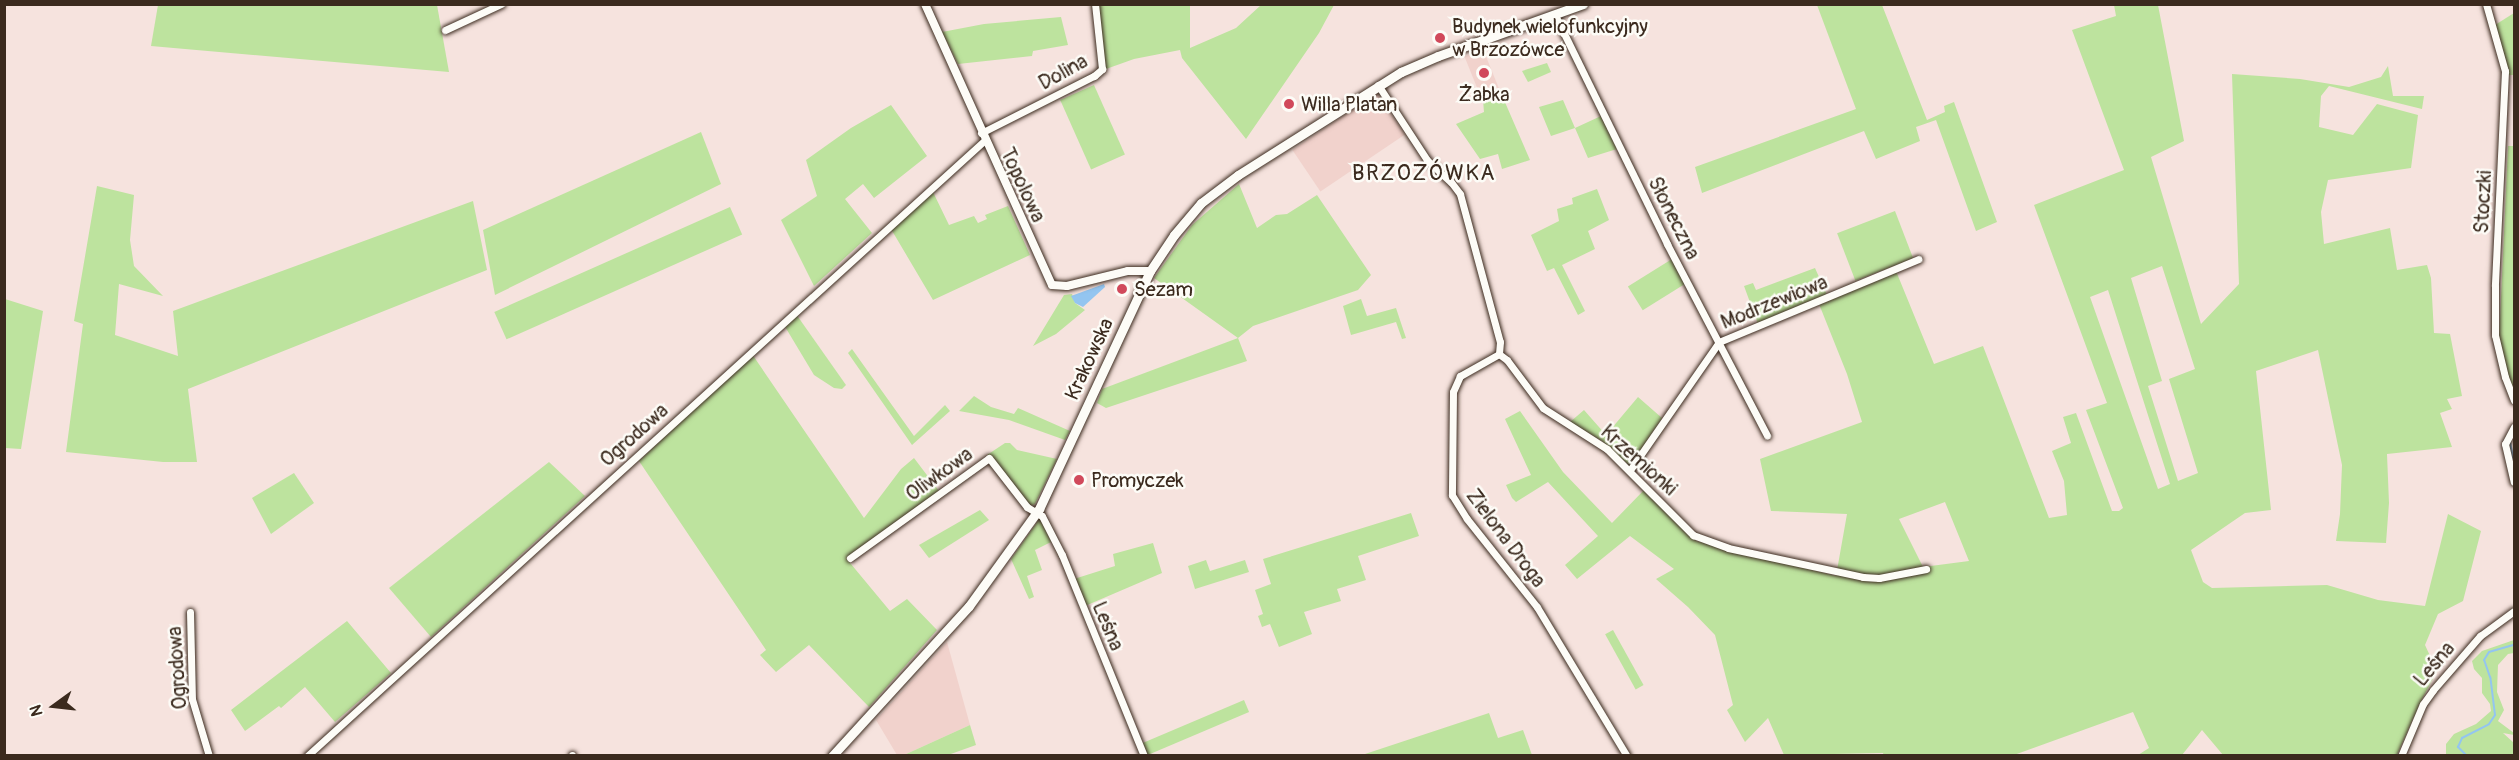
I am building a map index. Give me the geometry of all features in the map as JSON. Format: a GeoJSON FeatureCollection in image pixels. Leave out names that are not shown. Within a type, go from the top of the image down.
{"type":"FeatureCollection","features":[{"type":"Feature","properties":{"kind":"main road","name":"Krakowska"},"geometry":{"type":"LineString","coordinates":[[832,756],[969,606],[1036,513],[1054,480],[1150,271],[1180,227],[1211,194],[1378,85],[1419,63],[1583,4]]}},
{"type":"Feature","properties":{"kind":"street"},"geometry":{"type":"LineString","coordinates":[[445,30],[501,4]]}},
{"type":"Feature","properties":{"kind":"street","name":"Topolowa"},"geometry":{"type":"LineString","coordinates":[[925,4],[1052,285],[1067,286],[1130,271],[1150,271]]}},
{"type":"Feature","properties":{"kind":"street","name":"Dolina"},"geometry":{"type":"LineString","coordinates":[[983,136],[1094,76],[1102,69],[1095,4]]}},
{"type":"Feature","properties":{"kind":"street","name":"Stoczki"},"geometry":{"type":"LineString","coordinates":[[2486,4],[2505,71],[2495,286],[2495,335],[2505,377],[2514,400]]}},
{"type":"Feature","properties":{"kind":"street","name":"Słoneczna"},"geometry":{"type":"LineString","coordinates":[[1555,15],[1667,244],[1767,435]]}},
{"type":"Feature","properties":{"kind":"street"},"geometry":{"type":"LineString","coordinates":[[1378,85],[1426,160],[1452,182],[1460,194],[1500,342],[1499,354]]}},
{"type":"Feature","properties":{"kind":"street","name":"Ogrodowa"},"geometry":{"type":"LineString","coordinates":[[307,756],[983,136]]}},
{"type":"Feature","properties":{"kind":"street","name":"Modrzewiowa"},"geometry":{"type":"LineString","coordinates":[[1630,470],[1719,342],[1918,259]]}},
{"type":"Feature","properties":{"kind":"street","name":"Krzemionki"},"geometry":{"type":"LineString","coordinates":[[1499,354],[1507,360],[1543,408],[1607,449],[1693,535],[1728,548],[1863,577],[1878,578],[1926,569]]}},
{"type":"Feature","properties":{"kind":"street","name":"Zielona Droga"},"geometry":{"type":"LineString","coordinates":[[1499,354],[1460,376],[1456,383],[1453,392],[1452,495],[1467,519],[1537,607],[1627,756]]}},
{"type":"Feature","properties":{"kind":"street"},"geometry":{"type":"LineString","coordinates":[[2514,427],[2505,444],[2514,482]]}},
{"type":"Feature","properties":{"kind":"street","name":"Oliwkowa"},"geometry":{"type":"LineString","coordinates":[[850,558],[989,458],[1027,507],[1036,513]]}},
{"type":"Feature","properties":{"kind":"street","name":"Leśna"},"geometry":{"type":"LineString","coordinates":[[1036,513],[1042,516],[1062,555],[1144,756]]}},
{"type":"Feature","properties":{"kind":"street","name":"Leśna"},"geometry":{"type":"LineString","coordinates":[[2401,756],[2423,704],[2433,690],[2480,636],[2514,611]]}},
{"type":"Feature","properties":{"kind":"street","name":"Ogrodowa"},"geometry":{"type":"LineString","coordinates":[[190,612],[192,699],[209,756]]}},
{"type":"Feature","properties":{"kind":"shaded area"},"geometry":{"type":"Polygon","coordinates":[[[1483,49],[1501,94],[1482,101],[1464,56],[1483,49]]]}},
{"type":"Feature","properties":{"kind":"shaded area"},"geometry":{"type":"Polygon","coordinates":[[[1377,93],[1405,134],[1320,191],[1292,150],[1377,93]]]}},
{"type":"Feature","properties":{"kind":"shaded area"},"geometry":{"type":"Polygon","coordinates":[[[947,642],[970,725],[904,755],[897,755],[876,720],[947,642]]]}},
{"type":"Feature","properties":{"kind":"green space"},"geometry":{"type":"Polygon","coordinates":[[[158,5],[437,5],[449,72],[151,46],[158,5]]]}},
{"type":"Feature","properties":{"kind":"green space"},"geometry":{"type":"Polygon","coordinates":[[[1097,5],[1190,5],[1190,48],[1236,28],[1261,5],[1334,5],[1319,33],[1246,139],[1182,58],[1180,50],[1134,59],[1106,69],[1097,5]]]}},
{"type":"Feature","properties":{"kind":"green space"},"geometry":{"type":"Polygon","coordinates":[[[1817,5],[1882,5],[1927,120],[1945,112],[1944,106],[1954,102],[1997,222],[1976,231],[1936,120],[1916,127],[1920,141],[1876,159],[1864,131],[1702,193],[1695,167],[1856,109],[1817,5]]]}},
{"type":"Feature","properties":{"kind":"green space"},"geometry":{"type":"Polygon","coordinates":[[[2114,5],[2158,5],[2184,141],[2151,157],[2201,324],[2239,284],[2232,74],[2300,79],[2349,87],[2381,77],[2388,66],[2393,96],[2424,96],[2422,109],[2329,86],[2321,96],[2319,127],[2353,135],[2377,104],[2418,115],[2411,168],[2328,180],[2321,212],[2324,244],[2390,228],[2397,270],[2427,265],[2431,278],[2434,333],[2450,334],[2462,396],[2447,399],[2452,409],[2440,413],[2452,447],[2387,454],[2389,503],[2386,543],[2336,541],[2340,514],[2342,465],[2318,350],[2256,371],[2271,510],[2245,513],[2191,550],[2203,582],[2212,588],[2327,585],[2378,600],[2425,606],[2448,514],[2481,531],[2463,601],[2438,614],[2425,645],[2437,671],[2397,755],[2223,755],[2202,730],[2182,755],[2138,755],[2149,748],[2133,712],[2014,755],[1884,756],[1883,753],[1784,755],[1768,718],[1745,742],[1727,710],[1733,705],[1715,635],[1656,579],[1674,569],[1630,536],[1577,579],[1565,565],[1598,536],[1548,482],[1516,502],[1512,498],[1506,485],[1531,475],[1505,419],[1520,411],[1563,472],[1612,523],[1645,489],[1696,541],[1836,576],[1847,514],[1771,511],[1760,459],[1862,422],[1847,374],[1819,304],[1896,271],[1934,364],[1983,346],[2049,518],[2067,515],[2064,481],[2052,451],[2071,443],[2063,417],[2076,413],[2112,511],[2119,511],[2123,508],[2086,410],[2107,403],[2034,205],[2124,170],[2072,30],[2116,16],[2114,5]],[[2162,266],[2131,278],[2162,381],[2148,386],[2178,481],[2198,473],[2169,379],[2195,369],[2162,266]],[[2108,290],[2090,297],[2158,489],[2170,484],[2108,290]],[[1945,502],[1899,519],[1923,567],[1969,561],[1945,502]]]}},
{"type":"Feature","properties":{"kind":"green space"},"geometry":{"type":"Polygon","coordinates":[[[2514,13],[2514,75],[2509,75],[2495,25],[2514,13]]]}},
{"type":"Feature","properties":{"kind":"green space"},"geometry":{"type":"Polygon","coordinates":[[[1061,17],[1068,45],[1033,51],[1032,56],[958,64],[942,32],[984,24],[1061,17]]]}},
{"type":"Feature","properties":{"kind":"green space"},"geometry":{"type":"Polygon","coordinates":[[[1547,63],[1551,72],[1528,82],[1522,71],[1547,63]]]}},
{"type":"Feature","properties":{"kind":"green space"},"geometry":{"type":"Polygon","coordinates":[[[1094,85],[1125,154],[1091,169],[1060,100],[1094,85]]]}},
{"type":"Feature","properties":{"kind":"green space"},"geometry":{"type":"Polygon","coordinates":[[[1501,93],[1530,160],[1502,169],[1498,154],[1480,159],[1456,124],[1484,112],[1483,100],[1501,93]]]}},
{"type":"Feature","properties":{"kind":"green space"},"geometry":{"type":"Polygon","coordinates":[[[1563,100],[1575,128],[1551,136],[1539,107],[1563,100]]]}},
{"type":"Feature","properties":{"kind":"green space"},"geometry":{"type":"Polygon","coordinates":[[[891,105],[927,156],[874,198],[863,184],[845,199],[872,233],[814,286],[781,220],[817,196],[806,160],[851,128],[891,105]]]}},
{"type":"Feature","properties":{"kind":"green space"},"geometry":{"type":"Polygon","coordinates":[[[1601,116],[1617,149],[1588,158],[1575,128],[1601,116]]]}},
{"type":"Feature","properties":{"kind":"green space"},"geometry":{"type":"Polygon","coordinates":[[[701,132],[721,184],[495,295],[483,230],[701,132]]]}},
{"type":"Feature","properties":{"kind":"green space"},"geometry":{"type":"Polygon","coordinates":[[[2508,146],[2514,146],[2514,397],[2499,341],[2508,146]]]}},
{"type":"Feature","properties":{"kind":"green space"},"geometry":{"type":"Polygon","coordinates":[[[1239,184],[1257,228],[1276,215],[1287,214],[1317,195],[1371,275],[1358,290],[1253,326],[1238,338],[1154,278],[1192,225],[1239,184]]]}},
{"type":"Feature","properties":{"kind":"green space"},"geometry":{"type":"Polygon","coordinates":[[[97,186],[134,195],[130,240],[134,266],[163,296],[119,284],[115,335],[178,356],[173,311],[473,201],[487,270],[188,389],[197,462],[163,462],[66,452],[83,324],[74,321],[97,186]]]}},
{"type":"Feature","properties":{"kind":"green space"},"geometry":{"type":"Polygon","coordinates":[[[1597,189],[1609,220],[1588,231],[1595,249],[1562,265],[1585,311],[1578,315],[1554,268],[1547,271],[1531,235],[1559,221],[1557,209],[1573,204],[1572,198],[1597,189]]]}},
{"type":"Feature","properties":{"kind":"green space"},"geometry":{"type":"Polygon","coordinates":[[[933,192],[949,225],[974,216],[978,223],[987,219],[985,215],[1008,206],[1030,255],[933,300],[891,229],[933,192]]]}},
{"type":"Feature","properties":{"kind":"green space"},"geometry":{"type":"Polygon","coordinates":[[[730,207],[742,234],[507,339],[494,312],[730,207]]]}},
{"type":"Feature","properties":{"kind":"green space"},"geometry":{"type":"Polygon","coordinates":[[[1895,211],[1913,259],[1855,281],[1837,233],[1895,211]]]}},
{"type":"Feature","properties":{"kind":"green space"},"geometry":{"type":"Polygon","coordinates":[[[1672,259],[1687,283],[1643,310],[1628,287],[1672,259]]]}},
{"type":"Feature","properties":{"kind":"green space"},"geometry":{"type":"Polygon","coordinates":[[[1815,268],[1827,295],[1758,324],[1744,286],[1753,283],[1756,290],[1815,268]]]}},
{"type":"Feature","properties":{"kind":"green space"},"geometry":{"type":"Polygon","coordinates":[[[1072,294],[1075,303],[1085,310],[1056,334],[1033,346],[1064,295],[1072,294]]]}},
{"type":"Feature","properties":{"kind":"green space"},"geometry":{"type":"Polygon","coordinates":[[[5,299],[43,311],[21,449],[5,448],[5,299]]]}},
{"type":"Feature","properties":{"kind":"green space"},"geometry":{"type":"Polygon","coordinates":[[[1361,299],[1367,316],[1396,308],[1406,338],[1402,339],[1396,322],[1351,335],[1343,306],[1361,299]]]}},
{"type":"Feature","properties":{"kind":"green space"},"geometry":{"type":"Polygon","coordinates":[[[796,314],[846,385],[842,389],[834,388],[814,375],[784,325],[796,314]]]}},
{"type":"Feature","properties":{"kind":"green space"},"geometry":{"type":"Polygon","coordinates":[[[1238,338],[1247,361],[1106,408],[1097,403],[1102,389],[1238,338]]]}},
{"type":"Feature","properties":{"kind":"green space"},"geometry":{"type":"Polygon","coordinates":[[[852,349],[914,436],[945,405],[950,411],[912,445],[848,353],[852,349]]]}},
{"type":"Feature","properties":{"kind":"green space"},"geometry":{"type":"Polygon","coordinates":[[[752,354],[864,518],[901,469],[914,458],[939,491],[846,558],[890,611],[907,599],[937,630],[869,707],[809,645],[776,672],[760,655],[766,650],[639,461],[752,354]]]}},
{"type":"Feature","properties":{"kind":"green space"},"geometry":{"type":"Polygon","coordinates":[[[974,396],[991,407],[1014,414],[1018,408],[1070,431],[1065,440],[1009,420],[959,411],[974,396]]]}},
{"type":"Feature","properties":{"kind":"green space"},"geometry":{"type":"Polygon","coordinates":[[[1638,397],[1662,418],[1630,466],[1602,441],[1570,422],[1584,410],[1606,435],[1638,397]]]}},
{"type":"Feature","properties":{"kind":"green space"},"geometry":{"type":"Polygon","coordinates":[[[1005,443],[1010,443],[1017,450],[1057,459],[1035,504],[1030,506],[987,455],[1005,443]]]}},
{"type":"Feature","properties":{"kind":"green space"},"geometry":{"type":"Polygon","coordinates":[[[549,462],[585,496],[431,637],[389,588],[549,462]]]}},
{"type":"Feature","properties":{"kind":"green space"},"geometry":{"type":"Polygon","coordinates":[[[294,473],[314,503],[271,534],[252,498],[294,473]]]}},
{"type":"Feature","properties":{"kind":"green space"},"geometry":{"type":"Polygon","coordinates":[[[980,510],[989,520],[929,558],[919,545],[980,510]]]}},
{"type":"Feature","properties":{"kind":"green space"},"geometry":{"type":"Polygon","coordinates":[[[1411,513],[1419,536],[1358,556],[1366,580],[1337,589],[1341,601],[1304,612],[1312,634],[1279,647],[1270,624],[1262,627],[1258,616],[1263,614],[1255,590],[1271,584],[1263,559],[1411,513]]]}},
{"type":"Feature","properties":{"kind":"green space"},"geometry":{"type":"Polygon","coordinates":[[[1040,518],[1051,542],[1035,550],[1042,570],[1027,576],[1034,597],[1029,599],[1011,559],[1040,518]]]}},
{"type":"Feature","properties":{"kind":"green space"},"geometry":{"type":"Polygon","coordinates":[[[1153,543],[1162,573],[1085,606],[1074,579],[1115,566],[1113,554],[1153,543]]]}},
{"type":"Feature","properties":{"kind":"green space"},"geometry":{"type":"Polygon","coordinates":[[[1206,560],[1210,571],[1245,560],[1249,572],[1195,589],[1188,566],[1206,560]]]}},
{"type":"Feature","properties":{"kind":"green space"},"geometry":{"type":"Polygon","coordinates":[[[347,621],[391,673],[335,722],[305,687],[281,708],[279,706],[245,731],[231,710],[347,621]]]}},
{"type":"Feature","properties":{"kind":"green space"},"geometry":{"type":"Polygon","coordinates":[[[1613,630],[1644,685],[1636,689],[1605,634],[1613,630]]]}},
{"type":"Feature","properties":{"kind":"green space"},"geometry":{"type":"Polygon","coordinates":[[[2514,640],[2514,653],[2508,654],[2498,665],[2497,692],[2504,710],[2498,721],[2514,733],[2514,735],[2503,733],[2514,743],[2514,755],[2446,755],[2446,744],[2454,734],[2476,724],[2491,711],[2490,704],[2482,693],[2482,678],[2474,669],[2472,661],[2482,651],[2514,640]]]}},
{"type":"Feature","properties":{"kind":"green space"},"geometry":{"type":"Polygon","coordinates":[[[1244,700],[1249,712],[1146,756],[1141,744],[1244,700]]]}},
{"type":"Feature","properties":{"kind":"green space"},"geometry":{"type":"Polygon","coordinates":[[[1489,713],[1498,738],[1523,730],[1532,755],[1362,755],[1489,713]]]}},
{"type":"Feature","properties":{"kind":"green space"},"geometry":{"type":"Polygon","coordinates":[[[970,725],[976,745],[948,755],[904,755],[970,725]]]}},
{"type":"Feature","properties":{"kind":"water"},"geometry":{"type":"Polygon","coordinates":[[[1104,284],[1105,287],[1083,307],[1075,303],[1071,296],[1104,284]]]}},
{"type":"Feature","properties":{"kind":"waterway"},"geometry":{"type":"LineString","coordinates":[[2510,442],[2514,462]]}},
{"type":"Feature","properties":{"kind":"waterway"},"geometry":{"type":"LineString","coordinates":[[2467,756],[2458,747],[2462,738],[2489,724],[2495,715],[2490,677],[2484,660],[2489,652],[2514,645]]}},
{"type":"Feature","properties":{"kind":"place","name":"Budynek wielofunkcyjny w Brzozówce"},"geometry":{"type":"Point","coordinates":[1440,38]}},
{"type":"Feature","properties":{"kind":"place","name":"Żabka"},"geometry":{"type":"Point","coordinates":[1484,73]}},
{"type":"Feature","properties":{"kind":"place","name":"Willa Platan"},"geometry":{"type":"Point","coordinates":[1289,104]}},
{"type":"Feature","properties":{"kind":"place","name":"Sezam"},"geometry":{"type":"Point","coordinates":[1122,289]}},
{"type":"Feature","properties":{"kind":"place","name":"Promyczek"},"geometry":{"type":"Point","coordinates":[1079,480]}},
{"type":"Feature","properties":{"kind":"district","name":"BRZOZÓWKA"},"geometry":{"type":"Point","coordinates":[1424,174]}}]}
